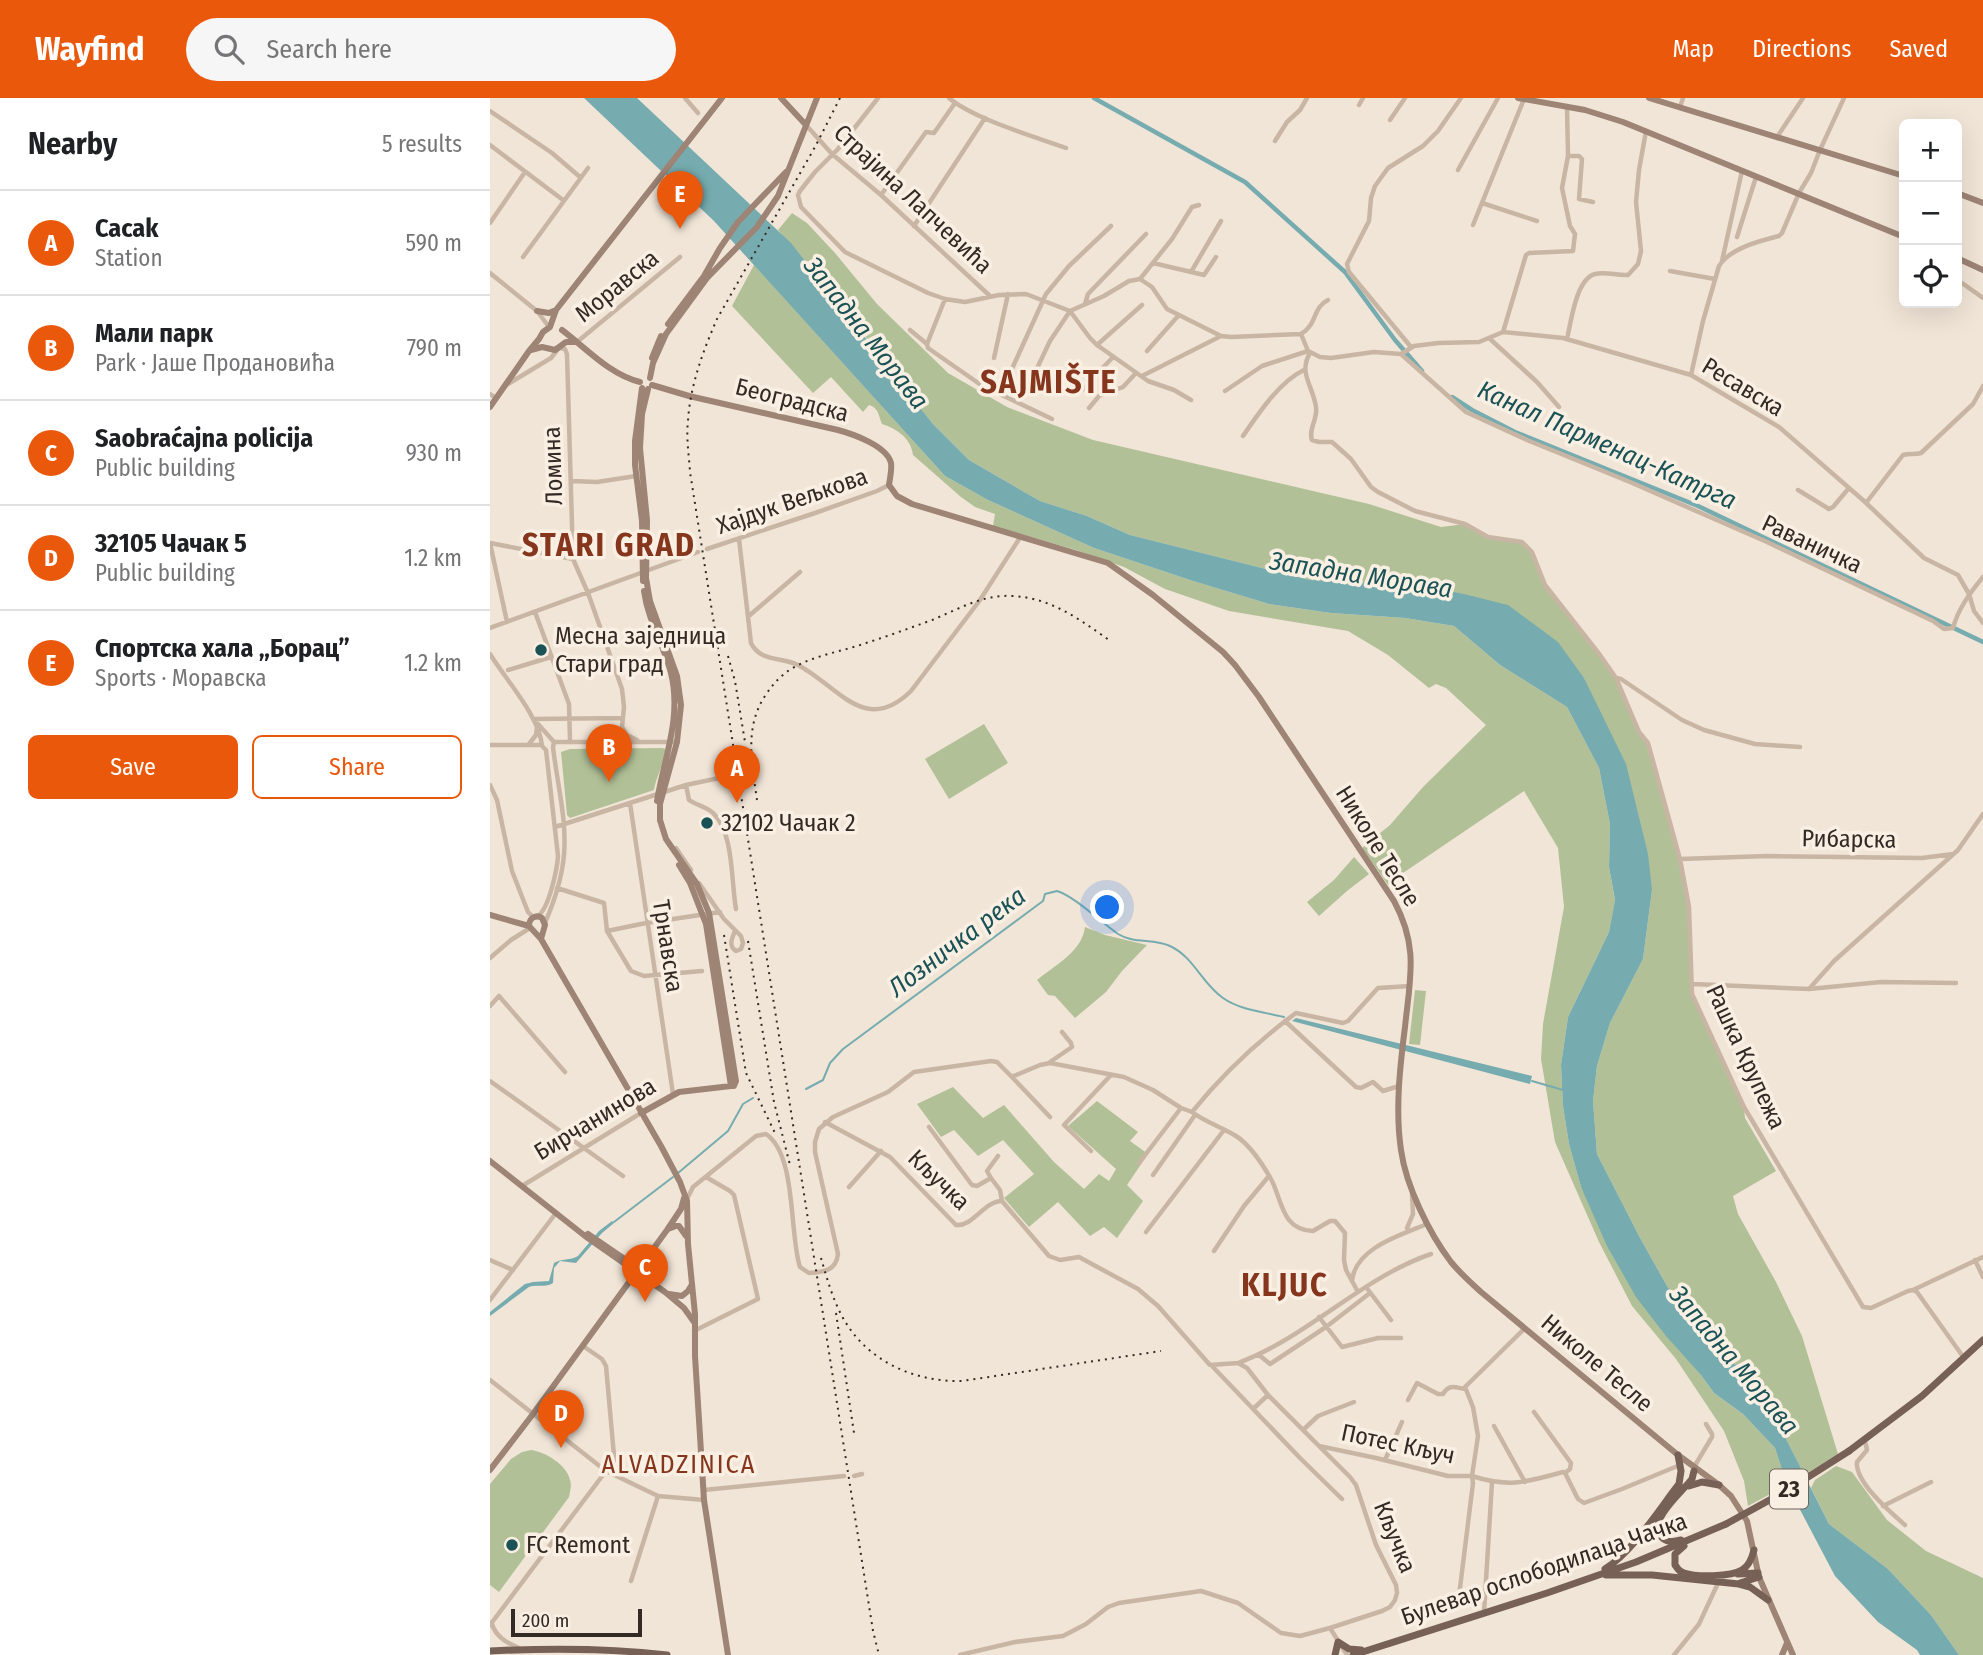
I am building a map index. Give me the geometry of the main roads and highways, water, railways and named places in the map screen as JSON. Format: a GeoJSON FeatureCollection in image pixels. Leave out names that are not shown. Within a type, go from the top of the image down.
{"type":"FeatureCollection","features":[{"type":"Feature","properties":{"kind":"main road"},"geometry":{"type":"LineString","coordinates":[[490,407],[493,396],[504,386],[546,330],[558,309],[722,98]]}},
{"type":"Feature","properties":{"kind":"main road","name":"Страјина Лапчевића"},"geometry":{"type":"LineString","coordinates":[[781,98],[806,125]]}},
{"type":"Feature","properties":{"kind":"main road"},"geometry":{"type":"LineString","coordinates":[[644,572],[640,441],[647,383],[653,363],[666,334],[738,222],[787,171],[817,98]]}},
{"type":"Feature","properties":{"kind":"main road"},"geometry":{"type":"LineString","coordinates":[[1518,98],[1567,106],[1646,131],[1899,235]]}},
{"type":"Feature","properties":{"kind":"main road"},"geometry":{"type":"LineString","coordinates":[[1649,98],[1899,174]]}},
{"type":"Feature","properties":{"kind":"main road"},"geometry":{"type":"LineString","coordinates":[[705,277],[757,227],[778,196],[780,181]]}},
{"type":"Feature","properties":{"kind":"main road"},"geometry":{"type":"LineString","coordinates":[[1962,195],[1983,202]]}},
{"type":"Feature","properties":{"kind":"main road"},"geometry":{"type":"LineString","coordinates":[[1962,260],[1983,270]]}},
{"type":"Feature","properties":{"kind":"main road"},"geometry":{"type":"LineString","coordinates":[[537,312],[549,313],[558,309]]}},
{"type":"Feature","properties":{"kind":"main road"},"geometry":{"type":"LineString","coordinates":[[558,309],[556,321],[565,337],[561,347]]}},
{"type":"Feature","properties":{"kind":"main road"},"geometry":{"type":"LineString","coordinates":[[546,330],[561,329],[620,374],[647,383]]}},
{"type":"Feature","properties":{"kind":"main road"},"geometry":{"type":"LineString","coordinates":[[546,330],[542,342],[547,348]]}},
{"type":"Feature","properties":{"kind":"main road"},"geometry":{"type":"LineString","coordinates":[[529,351],[537,347],[552,350],[572,341],[577,342]]}},
{"type":"Feature","properties":{"kind":"main road","name":"Београдска"},"geometry":{"type":"LineString","coordinates":[[647,383],[689,396],[857,436],[888,456],[891,465],[889,485]]}},
{"type":"Feature","properties":{"kind":"main road"},"geometry":{"type":"LineString","coordinates":[[640,476],[647,520],[644,572]]}},
{"type":"Feature","properties":{"kind":"main road","name":"Николе Тесле"},"geometry":{"type":"LineString","coordinates":[[889,485],[897,496],[912,504],[1108,563],[1208,639],[1235,665],[1259,696],[1394,901],[1409,937],[1412,959],[1398,1118],[1401,1152],[1424,1217],[1441,1247],[1461,1273],[1678,1455],[1731,1496],[1746,1521],[1759,1575],[1793,1655]]}},
{"type":"Feature","properties":{"kind":"main road","name":"Бирчанинова"},"geometry":{"type":"LineString","coordinates":[[641,1113],[673,1094],[731,1086],[706,913],[660,836],[657,824],[674,741],[675,707],[673,682],[648,613],[644,572]]}},
{"type":"Feature","properties":{"kind":"main road"},"geometry":{"type":"LineString","coordinates":[[490,915],[538,932],[544,926]]}},
{"type":"Feature","properties":{"kind":"main road"},"geometry":{"type":"LineString","coordinates":[[541,939],[544,926],[542,918],[536,917],[530,920],[531,928],[541,939],[641,1113],[676,1175],[687,1201],[704,1500],[728,1655]]}},
{"type":"Feature","properties":{"kind":"main road"},"geometry":{"type":"LineString","coordinates":[[490,1161],[624,1265],[665,1292],[684,1308],[695,1327]]}},
{"type":"Feature","properties":{"kind":"main road"},"geometry":{"type":"LineString","coordinates":[[490,1470],[667,1230],[681,1209],[683,1191]]}},
{"type":"Feature","properties":{"kind":"main road"},"geometry":{"type":"LineString","coordinates":[[572,1225],[629,1262],[637,1264],[644,1261]]}},
{"type":"Feature","properties":{"kind":"main road"},"geometry":{"type":"LineString","coordinates":[[667,1230],[680,1226],[688,1243]]}},
{"type":"Feature","properties":{"kind":"main road"},"geometry":{"type":"LineString","coordinates":[[644,1261],[642,1269],[648,1280]]}},
{"type":"Feature","properties":{"kind":"main road"},"geometry":{"type":"LineString","coordinates":[[624,1265],[628,1271],[627,1284]]}},
{"type":"Feature","properties":{"kind":"main road"},"geometry":{"type":"LineString","coordinates":[[627,1284],[639,1279],[648,1280]]}},
{"type":"Feature","properties":{"kind":"main road"},"geometry":{"type":"LineString","coordinates":[[665,1292],[682,1296],[692,1284]]}},
{"type":"Feature","properties":{"kind":"main road","name":"Булевар ослободилаца Чачка"},"geometry":{"type":"LineString","coordinates":[[1353,1655],[1601,1574],[1726,1524],[1796,1485],[1865,1441],[1922,1396],[1983,1340]]}},
{"type":"Feature","properties":{"kind":"main road"},"geometry":{"type":"LineString","coordinates":[[1678,1455],[1682,1486],[1661,1516],[1658,1530],[1661,1536],[1669,1541],[1692,1538]]}},
{"type":"Feature","properties":{"kind":"main road"},"geometry":{"type":"LineString","coordinates":[[1601,1574],[1628,1548],[1682,1486],[1692,1479],[1695,1469]]}},
{"type":"Feature","properties":{"kind":"main road"},"geometry":{"type":"LineString","coordinates":[[1682,1486],[1698,1483],[1719,1485]]}},
{"type":"Feature","properties":{"kind":"main road"},"geometry":{"type":"LineString","coordinates":[[1692,1538],[1676,1553],[1674,1563],[1679,1570],[1688,1574],[1740,1572],[1747,1566],[1754,1550]]}},
{"type":"Feature","properties":{"kind":"main road"},"geometry":{"type":"LineString","coordinates":[[1735,1573],[1759,1575]]}},
{"type":"Feature","properties":{"kind":"main road"},"geometry":{"type":"LineString","coordinates":[[1601,1574],[1652,1574],[1739,1584],[1750,1587],[1768,1600]]}},
{"type":"Feature","properties":{"kind":"main road"},"geometry":{"type":"LineString","coordinates":[[1739,1584],[1759,1575]]}},
{"type":"Feature","properties":{"kind":"main road"},"geometry":{"type":"LineString","coordinates":[[1335,1655],[1338,1642],[1349,1649],[1367,1652]]}},
{"type":"Feature","properties":{"kind":"main road"},"geometry":{"type":"LineString","coordinates":[[1782,1655],[1787,1643]]}},
{"type":"Feature","properties":{"kind":"main road"},"geometry":{"type":"LineString","coordinates":[[490,1651],[597,1650],[667,1655]]}},
{"type":"Feature","properties":{"kind":"water"},"geometry":{"type":"Polygon","coordinates":[[[584,98],[637,98],[791,243],[933,424],[969,460],[1040,501],[1087,516],[1130,535],[1310,580],[1417,584],[1508,605],[1558,642],[1584,678],[1626,764],[1648,854],[1652,890],[1643,959],[1610,1023],[1597,1066],[1593,1101],[1597,1154],[1667,1286],[1708,1342],[1738,1367],[1765,1404],[1781,1429],[1829,1524],[1888,1569],[1931,1615],[1959,1655],[1920,1655],[1878,1622],[1835,1576],[1787,1485],[1775,1448],[1743,1414],[1714,1393],[1636,1297],[1607,1246],[1581,1187],[1569,1144],[1563,1106],[1561,1065],[1568,1017],[1609,932],[1615,900],[1609,867],[1610,824],[1599,768],[1567,707],[1500,665],[1454,626],[1405,618],[1331,613],[1269,604],[1094,548],[988,500],[945,476],[714,221],[584,98]]]}},
{"type":"Feature","properties":{"kind":"water"},"geometry":{"type":"Polygon","coordinates":[[[1296,1018],[1532,1076],[1530,1084],[1292,1021],[1296,1018]]]}},
{"type":"Feature","properties":{"kind":"water"},"geometry":{"type":"Polygon","coordinates":[[[612,1221],[614,1223],[576,1263],[560,1261],[554,1268],[553,1283],[529,1287],[490,1316],[490,1312],[525,1284],[549,1281],[554,1263],[560,1260],[578,1256],[599,1231],[612,1221]]]}},
{"type":"Feature","properties":{"kind":"waterway","name":"Канал Парменац-Катрга"},"geometry":{"type":"LineString","coordinates":[[1094,98],[1245,182],[1345,272],[1395,340],[1422,371]]}},
{"type":"Feature","properties":{"kind":"waterway","name":"Канал Парменац-Катрга"},"geometry":{"type":"LineString","coordinates":[[1452,397],[1515,432],[1698,506],[1983,642]]}},
{"type":"Feature","properties":{"kind":"waterway","name":"Лозничка река"},"geometry":{"type":"LineString","coordinates":[[806,1089],[823,1080],[830,1063],[843,1049],[1043,901],[1045,894],[1057,891],[1071,898],[1124,937],[1157,942],[1178,951],[1209,986],[1230,1002],[1284,1017]]}},
{"type":"Feature","properties":{"kind":"waterway","name":"Лозничка река"},"geometry":{"type":"LineString","coordinates":[[1532,1081],[1563,1090]]}},
{"type":"Feature","properties":{"kind":"waterway","name":"Лозничка река"},"geometry":{"type":"LineString","coordinates":[[678,1173],[728,1131],[743,1104],[753,1098]]}},
{"type":"Feature","properties":{"kind":"waterway","name":"Лозничка река"},"geometry":{"type":"LineString","coordinates":[[614,1222],[673,1177]]}},
{"type":"Feature","properties":{"kind":"railway"},"geometry":{"type":"LineString","coordinates":[[840,98],[717,319],[694,382],[687,434],[690,472],[873,1631],[879,1655]]}},
{"type":"Feature","properties":{"kind":"railway"},"geometry":{"type":"LineString","coordinates":[[757,800],[751,747],[758,708],[773,684],[800,664],[907,629],[971,603],[1002,596],[1027,598],[1052,605],[1109,640]]}},
{"type":"Feature","properties":{"kind":"railway"},"geometry":{"type":"LineString","coordinates":[[728,656],[745,742]]}},
{"type":"Feature","properties":{"kind":"railway"},"geometry":{"type":"LineString","coordinates":[[724,935],[746,1073],[775,1133]]}},
{"type":"Feature","properties":{"kind":"railway"},"geometry":{"type":"LineString","coordinates":[[748,941],[774,1102],[790,1165]]}},
{"type":"Feature","properties":{"kind":"railway"},"geometry":{"type":"LineString","coordinates":[[821,1258],[838,1308],[856,1337],[882,1359],[912,1374],[962,1381],[1161,1351]]}},
{"type":"Feature","properties":{"kind":"railway"},"geometry":{"type":"LineString","coordinates":[[836,1313],[854,1433]]}},
{"type":"Feature","properties":{"kind":"place","name":"Спортска хала „Борац”"},"geometry":{"type":"Point","coordinates":[680,229]}},
{"type":"Feature","properties":{"kind":"place","name":"Месна заједница Стари град"},"geometry":{"type":"Point","coordinates":[541,650]}},
{"type":"Feature","properties":{"kind":"place","name":"Мали парк"},"geometry":{"type":"Point","coordinates":[609,782]}},
{"type":"Feature","properties":{"kind":"place","name":"Cacak"},"geometry":{"type":"Point","coordinates":[737,803]}},
{"type":"Feature","properties":{"kind":"place","name":"32102 Чачак 2"},"geometry":{"type":"Point","coordinates":[707,823]}},
{"type":"Feature","properties":{"kind":"place","name":"Saobraćajna policija"},"geometry":{"type":"Point","coordinates":[645,1302]}},
{"type":"Feature","properties":{"kind":"place","name":"32105 Чачак 5"},"geometry":{"type":"Point","coordinates":[561,1448]}},
{"type":"Feature","properties":{"kind":"place","name":"FC Remont"},"geometry":{"type":"Point","coordinates":[512,1545]}},
{"type":"Feature","properties":{"kind":"district","name":"SAJMIŠTE"},"geometry":{"type":"Point","coordinates":[1049,382]}},
{"type":"Feature","properties":{"kind":"district","name":"STARI GRAD"},"geometry":{"type":"Point","coordinates":[609,545]}},
{"type":"Feature","properties":{"kind":"district","name":"KLJUC"},"geometry":{"type":"Point","coordinates":[1285,1285]}},
{"type":"Feature","properties":{"kind":"district","name":"ALVADZINICA"},"geometry":{"type":"Point","coordinates":[679,1464]}},
{"type":"Feature","properties":{"kind":"water label","name":"Западна Морава"},"geometry":{"type":"Point","coordinates":[866,333]}},
{"type":"Feature","properties":{"kind":"water label","name":"Западна Морава"},"geometry":{"type":"Point","coordinates":[1361,575]}},
{"type":"Feature","properties":{"kind":"water label","name":"Западна Морава"},"geometry":{"type":"Point","coordinates":[1734,1360]}}]}
